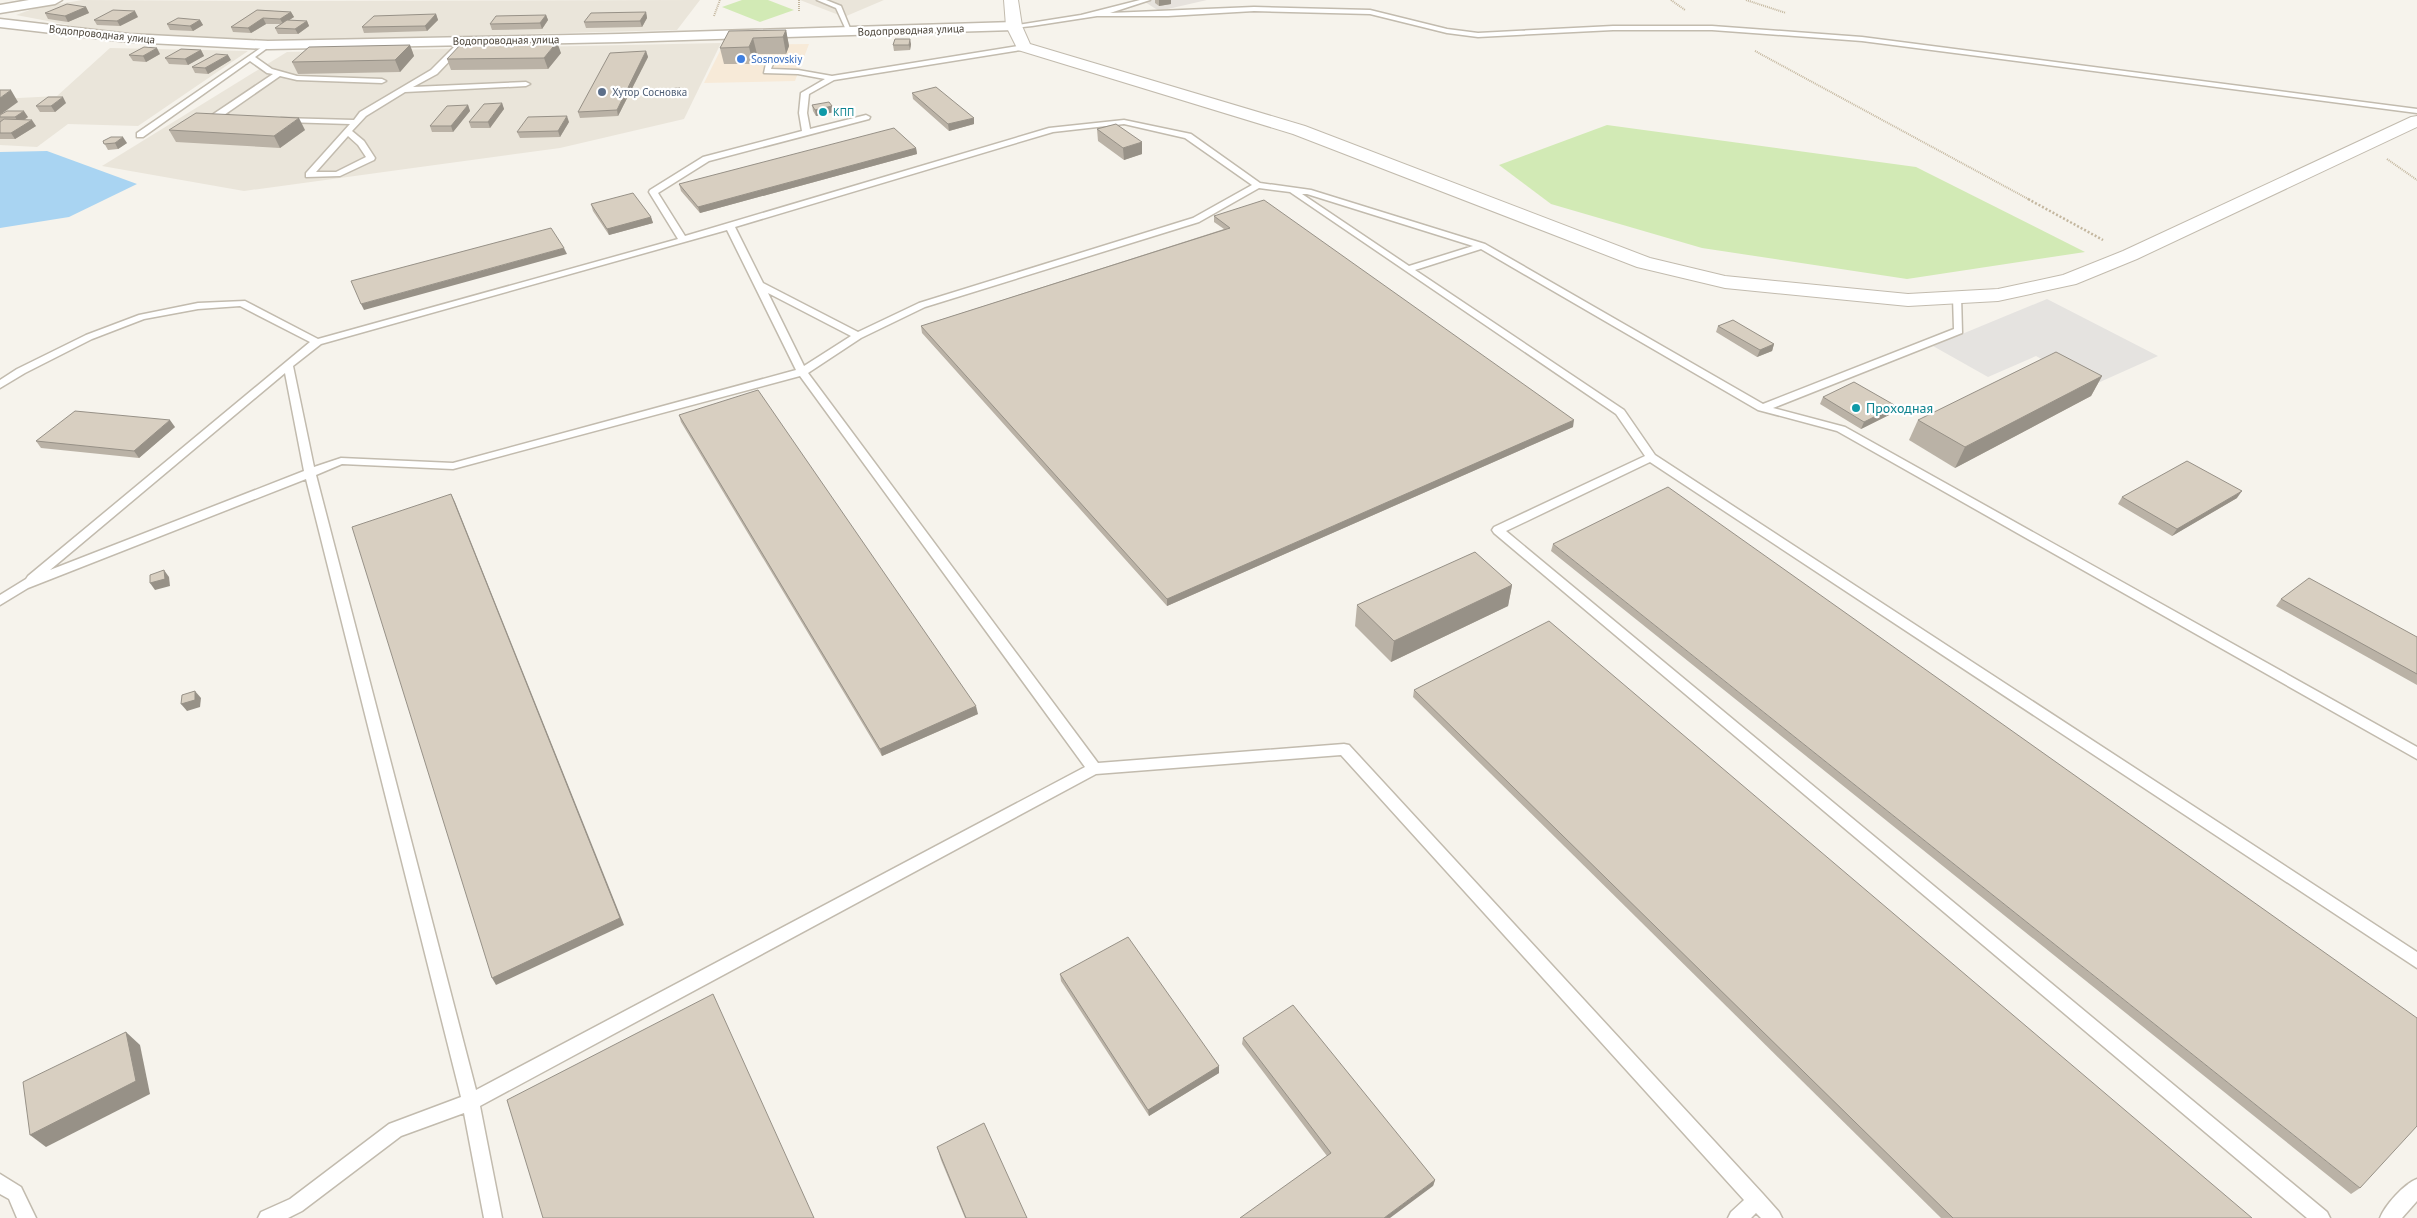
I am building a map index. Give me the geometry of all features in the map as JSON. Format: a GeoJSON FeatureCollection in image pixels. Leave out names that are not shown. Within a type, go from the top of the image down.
{"type":"FeatureCollection","features":[{"type":"Feature","properties":{"kind":"street"},"geometry":{"type":"LineString","coordinates":[[0,9],[55,0]]}},
{"type":"Feature","properties":{"kind":"street"},"geometry":{"type":"LineString","coordinates":[[1011,0],[1014,26],[1024,47],[1299,130],[1644,263],[1725,282],[1802,291],[1908,300],[1958,298],[1998,296],[2069,280],[2130,255],[2417,121]]}},
{"type":"Feature","properties":{"kind":"street","name":"Водопроводная улица"},"geometry":{"type":"LineString","coordinates":[[0,23],[129,38],[268,45],[850,32],[1014,26]]}},
{"type":"Feature","properties":{"kind":"lane"},"geometry":{"type":"LineString","coordinates":[[820,0],[839,7],[850,32]]}},
{"type":"Feature","properties":{"kind":"lane"},"geometry":{"type":"LineString","coordinates":[[1014,26],[1054,23],[1100,15],[1147,0]]}},
{"type":"Feature","properties":{"kind":"lane"},"geometry":{"type":"LineString","coordinates":[[1100,15],[1168,14],[1254,9],[1370,12],[1447,32],[1478,35],[1613,28],[1712,28],[1862,38],[2417,111]]}},
{"type":"Feature","properties":{"kind":"lane"},"geometry":{"type":"LineString","coordinates":[[348,132],[361,143],[371,158],[337,174],[309,176],[363,114],[434,72],[465,41]]}},
{"type":"Feature","properties":{"kind":"lane"},"geometry":{"type":"LineString","coordinates":[[140,135],[268,45]]}},
{"type":"Feature","properties":{"kind":"lane"},"geometry":{"type":"LineString","coordinates":[[770,61],[767,71],[798,72],[832,78],[1024,47]]}},
{"type":"Feature","properties":{"kind":"lane"},"geometry":{"type":"LineString","coordinates":[[250,57],[270,71],[296,78],[382,81]]}},
{"type":"Feature","properties":{"kind":"lane"},"geometry":{"type":"LineString","coordinates":[[234,118],[215,117],[279,73]]}},
{"type":"Feature","properties":{"kind":"lane"},"geometry":{"type":"LineString","coordinates":[[806,132],[804,113],[805,93],[832,78]]}},
{"type":"Feature","properties":{"kind":"lane"},"geometry":{"type":"LineString","coordinates":[[402,91],[526,84]]}},
{"type":"Feature","properties":{"kind":"lane"},"geometry":{"type":"LineString","coordinates":[[683,240],[653,192],[706,158],[866,117]]}},
{"type":"Feature","properties":{"kind":"lane"},"geometry":{"type":"LineString","coordinates":[[271,119],[356,122]]}},
{"type":"Feature","properties":{"kind":"lane"},"geometry":{"type":"LineString","coordinates":[[0,601],[24,585],[318,342],[683,240],[1052,130],[1124,122],[1188,136],[1258,185],[1308,192],[1482,246],[1762,408],[1840,429],[2417,754]]}},
{"type":"Feature","properties":{"kind":"lane"},"geometry":{"type":"LineString","coordinates":[[24,585],[342,461],[453,466],[802,372],[858,336],[922,305],[1196,220],[1258,185]]}},
{"type":"Feature","properties":{"kind":"lane"},"geometry":{"type":"LineString","coordinates":[[1291,190],[1620,412],[1651,457],[2417,961]]}},
{"type":"Feature","properties":{"kind":"lane"},"geometry":{"type":"LineString","coordinates":[[729,225],[802,372],[1094,768]]}},
{"type":"Feature","properties":{"kind":"lane"},"geometry":{"type":"LineString","coordinates":[[1408,269],[1482,246]]}},
{"type":"Feature","properties":{"kind":"lane"},"geometry":{"type":"LineString","coordinates":[[759,286],[858,336]]}},
{"type":"Feature","properties":{"kind":"lane"},"geometry":{"type":"LineString","coordinates":[[1762,408],[1958,331],[1958,298]]}},
{"type":"Feature","properties":{"kind":"lane"},"geometry":{"type":"LineString","coordinates":[[0,384],[21,370],[89,337],[142,317],[198,306],[242,303],[318,342]]}},
{"type":"Feature","properties":{"kind":"lane"},"geometry":{"type":"LineString","coordinates":[[288,365],[310,474],[471,1102],[493,1218]]}},
{"type":"Feature","properties":{"kind":"lane"},"geometry":{"type":"LineString","coordinates":[[1651,457],[1498,530],[2322,1218]]}},
{"type":"Feature","properties":{"kind":"lane"},"geometry":{"type":"LineString","coordinates":[[267,1218],[296,1205],[395,1130],[471,1102],[1094,768],[1344,749],[1773,1218]]}},
{"type":"Feature","properties":{"kind":"lane"},"geometry":{"type":"LineString","coordinates":[[0,1183],[15,1194],[27,1218]]}},
{"type":"Feature","properties":{"kind":"lane"},"geometry":{"type":"LineString","coordinates":[[2389,1218],[2417,1188]]}},
{"type":"Feature","properties":{"kind":"lane"},"geometry":{"type":"LineString","coordinates":[[1737,1218],[1757,1200]]}},
{"type":"Feature","properties":{"kind":"path"},"geometry":{"type":"LineString","coordinates":[[1671,0],[1712,28],[2130,255]]}},
{"type":"Feature","properties":{"kind":"path"},"geometry":{"type":"LineString","coordinates":[[2368,145],[2417,180]]}},
{"type":"Feature","properties":{"kind":"shaded area"},"geometry":{"type":"Polygon","coordinates":[[[83,0],[700,0],[677,30],[271,41],[106,32],[16,15],[38,7],[83,0]]]}},
{"type":"Feature","properties":{"kind":"shaded area"},"geometry":{"type":"Polygon","coordinates":[[[800,0],[884,0],[844,17],[800,0]]]}},
{"type":"Feature","properties":{"kind":"shaded area"},"geometry":{"type":"Polygon","coordinates":[[[1142,0],[1207,0],[1159,11],[1142,0]]]}},
{"type":"Feature","properties":{"kind":"shaded area"},"geometry":{"type":"Polygon","coordinates":[[[721,43],[684,119],[560,148],[244,191],[102,166],[287,52],[721,43]]]}},
{"type":"Feature","properties":{"kind":"shaded area"},"geometry":{"type":"Polygon","coordinates":[[[809,44],[795,81],[704,83],[723,45],[809,44]]]}},
{"type":"Feature","properties":{"kind":"shaded area"},"geometry":{"type":"Polygon","coordinates":[[[110,48],[248,51],[138,126],[68,124],[37,147],[0,145],[0,99],[57,96],[110,48]]]}},
{"type":"Feature","properties":{"kind":"shaded area"},"geometry":{"type":"Polygon","coordinates":[[[2047,299],[2158,356],[2091,386],[2036,356],[1988,377],[1933,346],[2047,299]]]}},
{"type":"Feature","properties":{"kind":"green space"},"geometry":{"type":"Polygon","coordinates":[[[742,0],[768,0],[794,10],[760,22],[722,7],[742,0]]]}},
{"type":"Feature","properties":{"kind":"green space"},"geometry":{"type":"Polygon","coordinates":[[[1607,125],[1916,167],[2085,252],[1907,279],[1702,248],[1551,204],[1499,165],[1607,125]]]}},
{"type":"Feature","properties":{"kind":"water"},"geometry":{"type":"Polygon","coordinates":[[[47,151],[137,184],[69,217],[0,228],[0,152],[47,151]]]}},
{"type":"Feature","properties":{"kind":"building"},"geometry":{"type":"Polygon","coordinates":[[[67,4],[86,7],[65,16],[45,13],[67,4]]]}},
{"type":"Feature","properties":{"kind":"building"},"geometry":{"type":"Polygon","coordinates":[[[113,10],[135,11],[117,21],[94,20],[113,10]]]}},
{"type":"Feature","properties":{"kind":"building"},"geometry":{"type":"Polygon","coordinates":[[[257,10],[291,12],[280,19],[263,18],[248,28],[231,27],[257,10]]]}},
{"type":"Feature","properties":{"kind":"building"},"geometry":{"type":"Polygon","coordinates":[[[646,12],[640,21],[584,22],[591,13],[646,12]]]}},
{"type":"Feature","properties":{"kind":"building"},"geometry":{"type":"Polygon","coordinates":[[[436,14],[425,26],[362,27],[374,16],[436,14]]]}},
{"type":"Feature","properties":{"kind":"building"},"geometry":{"type":"Polygon","coordinates":[[[546,15],[540,23],[490,24],[496,16],[546,15]]]}},
{"type":"Feature","properties":{"kind":"building"},"geometry":{"type":"Polygon","coordinates":[[[178,18],[200,20],[190,26],[167,24],[178,18]]]}},
{"type":"Feature","properties":{"kind":"building"},"geometry":{"type":"Polygon","coordinates":[[[287,20],[307,21],[295,29],[275,28],[287,20]]]}},
{"type":"Feature","properties":{"kind":"building"},"geometry":{"type":"Polygon","coordinates":[[[786,30],[783,37],[753,38],[749,47],[720,48],[729,31],[786,30]]]}},
{"type":"Feature","properties":{"kind":"building"},"geometry":{"type":"Polygon","coordinates":[[[895,39],[910,39],[909,45],[893,45],[895,39]]]}},
{"type":"Feature","properties":{"kind":"building"},"geometry":{"type":"Polygon","coordinates":[[[557,42],[544,58],[447,59],[462,43],[557,42]]]}},
{"type":"Feature","properties":{"kind":"building"},"geometry":{"type":"Polygon","coordinates":[[[410,45],[395,60],[292,62],[309,47],[410,45]]]}},
{"type":"Feature","properties":{"kind":"building"},"geometry":{"type":"Polygon","coordinates":[[[144,47],[157,48],[143,56],[129,55],[144,47]]]}},
{"type":"Feature","properties":{"kind":"building"},"geometry":{"type":"Polygon","coordinates":[[[181,49],[201,50],[185,59],[165,58],[181,49]]]}},
{"type":"Feature","properties":{"kind":"building"},"geometry":{"type":"Polygon","coordinates":[[[646,51],[617,110],[578,112],[610,53],[646,51]]]}},
{"type":"Feature","properties":{"kind":"building"},"geometry":{"type":"Polygon","coordinates":[[[216,54],[228,55],[205,68],[192,67],[216,54]]]}},
{"type":"Feature","properties":{"kind":"building"},"geometry":{"type":"Polygon","coordinates":[[[936,87],[974,118],[948,124],[912,93],[936,87]]]}},
{"type":"Feature","properties":{"kind":"building"},"geometry":{"type":"Polygon","coordinates":[[[680,88],[679,91],[665,92],[666,89],[680,88]]]}},
{"type":"Feature","properties":{"kind":"building"},"geometry":{"type":"Polygon","coordinates":[[[0,90],[11,90],[0,98],[0,90]]]}},
{"type":"Feature","properties":{"kind":"building"},"geometry":{"type":"Polygon","coordinates":[[[48,97],[63,97],[51,106],[36,106],[48,97]]]}},
{"type":"Feature","properties":{"kind":"building"},"geometry":{"type":"Polygon","coordinates":[[[829,102],[832,106],[815,110],[812,105],[829,102]]]}},
{"type":"Feature","properties":{"kind":"building"},"geometry":{"type":"Polygon","coordinates":[[[502,103],[488,122],[469,122],[484,104],[502,103]]]}},
{"type":"Feature","properties":{"kind":"building"},"geometry":{"type":"Polygon","coordinates":[[[468,105],[451,126],[430,126],[447,106],[468,105]]]}},
{"type":"Feature","properties":{"kind":"building"},"geometry":{"type":"Polygon","coordinates":[[[7,111],[24,111],[15,117],[0,117],[0,115],[7,111]]]}},
{"type":"Feature","properties":{"kind":"building"},"geometry":{"type":"Polygon","coordinates":[[[196,113],[299,118],[274,136],[169,130],[196,113]]]}},
{"type":"Feature","properties":{"kind":"building"},"geometry":{"type":"Polygon","coordinates":[[[567,116],[558,131],[517,132],[528,117],[567,116]]]}},
{"type":"Feature","properties":{"kind":"building"},"geometry":{"type":"Polygon","coordinates":[[[4,119],[32,120],[11,133],[0,133],[0,122],[4,119]]]}},
{"type":"Feature","properties":{"kind":"building"},"geometry":{"type":"Polygon","coordinates":[[[1116,124],[1142,142],[1123,148],[1097,129],[1116,124]]]}},
{"type":"Feature","properties":{"kind":"building"},"geometry":{"type":"Polygon","coordinates":[[[894,128],[916,148],[698,207],[679,184],[894,128]]]}},
{"type":"Feature","properties":{"kind":"building"},"geometry":{"type":"Polygon","coordinates":[[[111,137],[123,137],[115,143],[104,144],[103,141],[111,137]]]}},
{"type":"Feature","properties":{"kind":"building"},"geometry":{"type":"Polygon","coordinates":[[[633,193],[651,217],[607,229],[591,204],[633,193]]]}},
{"type":"Feature","properties":{"kind":"building"},"geometry":{"type":"Polygon","coordinates":[[[1264,200],[1574,420],[1167,599],[921,326],[1230,228],[1214,216],[1264,200]]]}},
{"type":"Feature","properties":{"kind":"building"},"geometry":{"type":"Polygon","coordinates":[[[551,228],[564,248],[361,304],[351,281],[551,228]]]}},
{"type":"Feature","properties":{"kind":"building"},"geometry":{"type":"Polygon","coordinates":[[[1733,320],[1774,344],[1760,350],[1718,326],[1733,320]]]}},
{"type":"Feature","properties":{"kind":"building"},"geometry":{"type":"Polygon","coordinates":[[[2056,352],[2102,376],[1965,447],[1918,420],[2056,352]]]}},
{"type":"Feature","properties":{"kind":"building","name":"Проходная"},"geometry":{"type":"Polygon","coordinates":[[[1854,382],[1896,406],[1864,422],[1823,397],[1854,382]]]}},
{"type":"Feature","properties":{"kind":"building"},"geometry":{"type":"Polygon","coordinates":[[[758,390],[976,706],[880,749],[679,415],[758,390]]]}},
{"type":"Feature","properties":{"kind":"building"},"geometry":{"type":"Polygon","coordinates":[[[75,411],[170,420],[134,451],[36,441],[75,411]]]}},
{"type":"Feature","properties":{"kind":"building"},"geometry":{"type":"Polygon","coordinates":[[[2187,461],[2242,491],[2177,529],[2122,497],[2187,461]]]}},
{"type":"Feature","properties":{"kind":"building"},"geometry":{"type":"Polygon","coordinates":[[[1668,487],[2417,1018],[2417,1126],[2360,1188],[1553,544],[1668,487]]]}},
{"type":"Feature","properties":{"kind":"building"},"geometry":{"type":"Polygon","coordinates":[[[451,494],[620,918],[492,978],[352,527],[451,494]]]}},
{"type":"Feature","properties":{"kind":"building"},"geometry":{"type":"Polygon","coordinates":[[[1475,552],[1512,585],[1394,641],[1357,605],[1475,552]]]}},
{"type":"Feature","properties":{"kind":"building"},"geometry":{"type":"Polygon","coordinates":[[[164,570],[165,579],[150,583],[150,575],[164,570]]]}},
{"type":"Feature","properties":{"kind":"building"},"geometry":{"type":"Polygon","coordinates":[[[2309,578],[2417,637],[2417,674],[2281,599],[2309,578]]]}},
{"type":"Feature","properties":{"kind":"building"},"geometry":{"type":"Polygon","coordinates":[[[1549,621],[2252,1218],[1953,1218],[1414,690],[1549,621]]]}},
{"type":"Feature","properties":{"kind":"building"},"geometry":{"type":"Polygon","coordinates":[[[195,691],[195,700],[181,704],[182,695],[195,691]]]}},
{"type":"Feature","properties":{"kind":"building"},"geometry":{"type":"Polygon","coordinates":[[[1128,937],[1219,1066],[1148,1110],[1060,974],[1128,937]]]}},
{"type":"Feature","properties":{"kind":"building"},"geometry":{"type":"Polygon","coordinates":[[[713,994],[814,1218],[543,1218],[507,1100],[713,994]]]}},
{"type":"Feature","properties":{"kind":"building"},"geometry":{"type":"Polygon","coordinates":[[[1293,1005],[1435,1180],[1384,1218],[1240,1218],[1331,1153],[1243,1038],[1293,1005]]]}},
{"type":"Feature","properties":{"kind":"building"},"geometry":{"type":"Polygon","coordinates":[[[126,1032],[136,1081],[30,1135],[23,1082],[126,1032]]]}},
{"type":"Feature","properties":{"kind":"building"},"geometry":{"type":"Polygon","coordinates":[[[984,1123],[1027,1218],[966,1218],[937,1147],[984,1123]]]}},
{"type":"Feature","properties":{"kind":"place","name":"Sosnovskiy"},"geometry":{"type":"Point","coordinates":[741,59]}},
{"type":"Feature","properties":{"kind":"place","name":"Хутор Сосновка"},"geometry":{"type":"Point","coordinates":[602,92]}},
{"type":"Feature","properties":{"kind":"place","name":"КПП"},"geometry":{"type":"Point","coordinates":[823,112]}},
{"type":"Feature","properties":{"kind":"place","name":"Проходная"},"geometry":{"type":"Point","coordinates":[1856,408]}}]}
